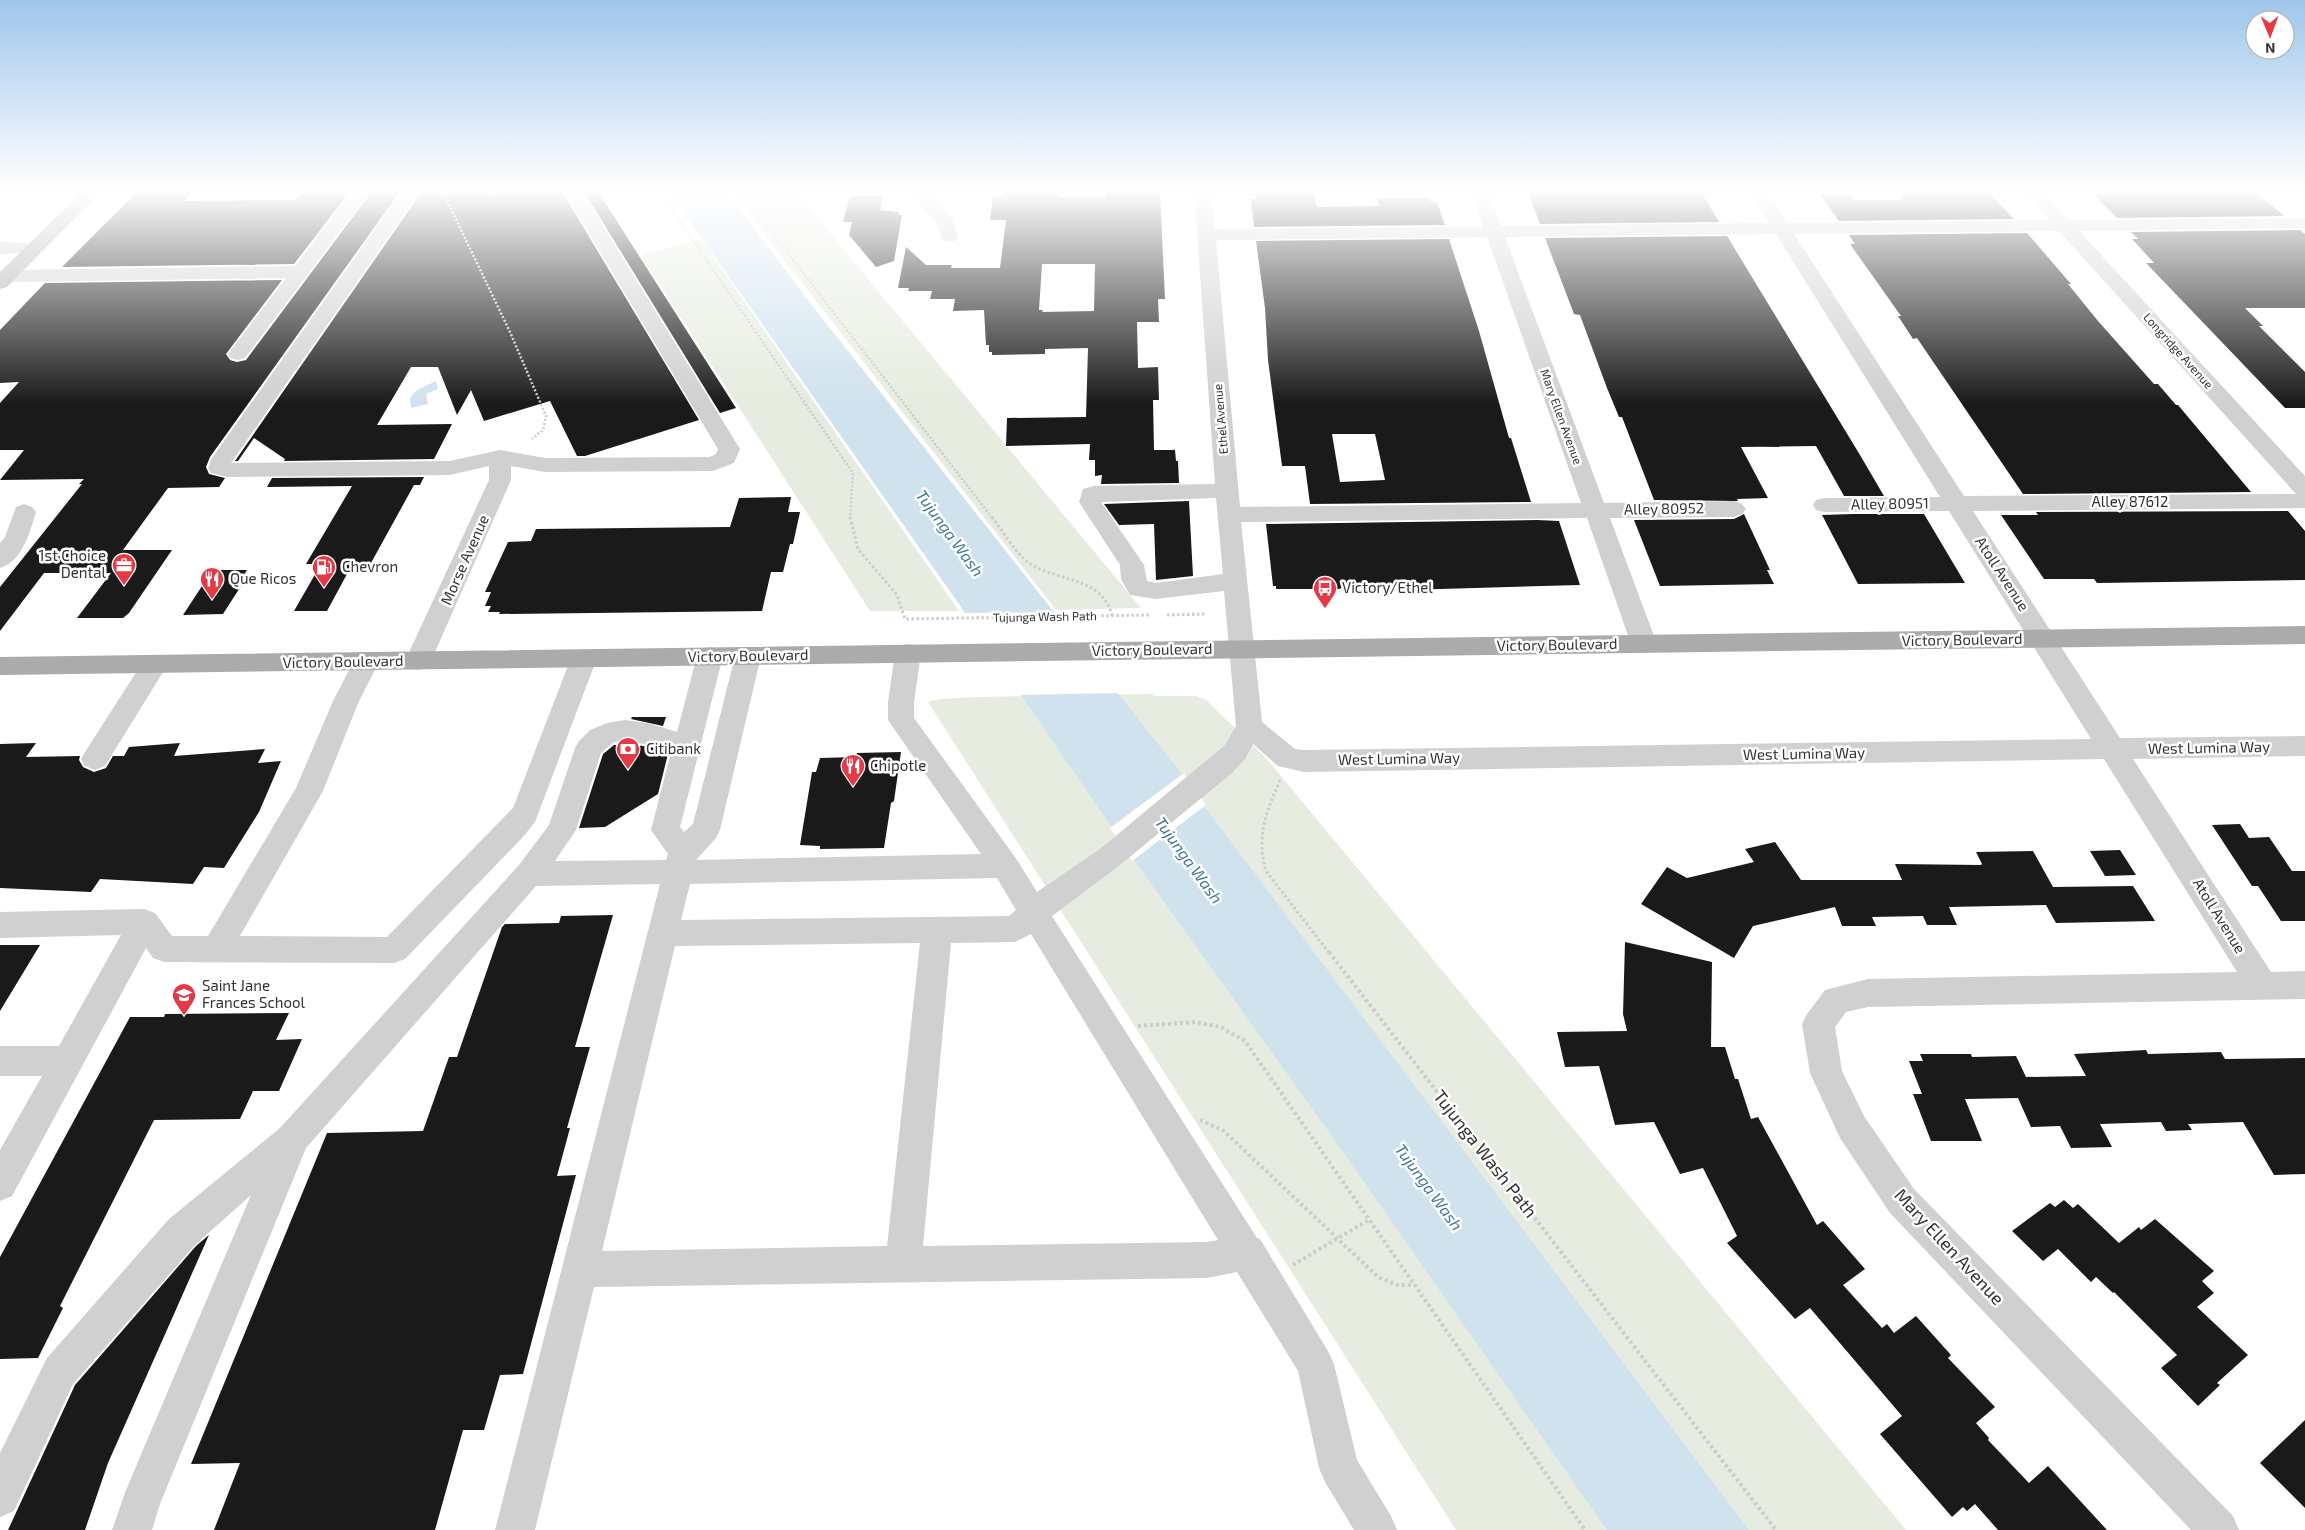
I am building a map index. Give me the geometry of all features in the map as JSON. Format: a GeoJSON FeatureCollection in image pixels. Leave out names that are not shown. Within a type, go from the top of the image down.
{"type":"FeatureCollection","features":[{"type":"Feature","properties":{"kind":"main road"},"geometry":{"type":"LineString","coordinates":[[4,279],[21,261]]}},
{"type":"Feature","properties":{"kind":"main road","name":"Victory Boulevard"},"geometry":{"type":"LineString","coordinates":[[0,666],[2305,635]]}},
{"type":"Feature","properties":{"kind":"street"},"geometry":{"type":"LineString","coordinates":[[238,354],[307,261]]}},
{"type":"Feature","properties":{"kind":"street"},"geometry":{"type":"LineString","coordinates":[[362,261],[220,463],[219,468],[227,470],[450,468],[500,457],[545,465],[713,464],[726,458],[729,449],[615,261]]}},
{"type":"Feature","properties":{"kind":"street","name":"Ethel Avenue"},"geometry":{"type":"LineString","coordinates":[[1209,261],[1227,492],[1249,726]]}},
{"type":"Feature","properties":{"kind":"street","name":"Mary Ellen Avenue"},"geometry":{"type":"LineString","coordinates":[[1504,261],[1644,644]]}},
{"type":"Feature","properties":{"kind":"street","name":"Atoll Avenue"},"geometry":{"type":"LineString","coordinates":[[1803,261],[2262,985]]}},
{"type":"Feature","properties":{"kind":"street","name":"Longridge Avenue"},"geometry":{"type":"LineString","coordinates":[[2097,261],[2305,490]]}},
{"type":"Feature","properties":{"kind":"street"},"geometry":{"type":"LineString","coordinates":[[4,279],[299,272]]}},
{"type":"Feature","properties":{"kind":"street","name":"Morse Avenue"},"geometry":{"type":"LineString","coordinates":[[418,661],[456,581],[500,480],[500,457]]}},
{"type":"Feature","properties":{"kind":"street"},"geometry":{"type":"LineString","coordinates":[[1227,492],[1094,493],[1091,494],[1090,502],[1132,565],[1133,579],[1139,589],[1156,591],[1235,581]]}},
{"type":"Feature","properties":{"kind":"street","name":"Alley 87612"},"geometry":{"type":"LineString","coordinates":[[1956,504],[2305,501]]}},
{"type":"Feature","properties":{"kind":"street","name":"Alley 80951"},"geometry":{"type":"LineString","coordinates":[[1824,505],[1956,504]]}},
{"type":"Feature","properties":{"kind":"street","name":"Alley 80952"},"geometry":{"type":"LineString","coordinates":[[1229,514],[1734,508]]}},
{"type":"Feature","properties":{"kind":"street"},"geometry":{"type":"LineString","coordinates":[[0,560],[16,539],[24,512]]}},
{"type":"Feature","properties":{"kind":"street"},"geometry":{"type":"LineString","coordinates":[[908,653],[901,702],[901,720],[1005,866],[1315,1364],[1339,1468],[1377,1530]]}},
{"type":"Feature","properties":{"kind":"street"},"geometry":{"type":"LineString","coordinates":[[681,862],[665,830],[710,656]]}},
{"type":"Feature","properties":{"kind":"street"},"geometry":{"type":"LineString","coordinates":[[515,1530],[681,862],[706,830],[748,656]]}},
{"type":"Feature","properties":{"kind":"street"},"geometry":{"type":"LineString","coordinates":[[144,922],[164,949],[394,950],[508,834],[525,814],[584,658]]}},
{"type":"Feature","properties":{"kind":"street"},"geometry":{"type":"LineString","coordinates":[[217,948],[308,791],[346,701],[366,662]]}},
{"type":"Feature","properties":{"kind":"street"},"geometry":{"type":"LineString","coordinates":[[95,760],[155,664]]}},
{"type":"Feature","properties":{"kind":"street"},"geometry":{"type":"LineString","coordinates":[[663,933],[1015,929],[1033,913],[1110,857],[1208,777],[1235,752],[1249,726],[1296,760]]}},
{"type":"Feature","properties":{"kind":"street"},"geometry":{"type":"LineString","coordinates":[[0,1498],[60,1371],[182,1232],[293,1137],[529,874],[562,830],[589,748],[598,738],[608,733],[644,733],[667,737],[686,748]]}},
{"type":"Feature","properties":{"kind":"street","name":"West Lumina Way"},"geometry":{"type":"LineString","coordinates":[[1296,760],[2305,746]]}},
{"type":"Feature","properties":{"kind":"street"},"geometry":{"type":"LineString","coordinates":[[529,874],[681,862],[1005,866]]}},
{"type":"Feature","properties":{"kind":"street"},"geometry":{"type":"LineString","coordinates":[[0,925],[144,922]]}},
{"type":"Feature","properties":{"kind":"street"},"geometry":{"type":"LineString","coordinates":[[0,1184],[144,922]]}},
{"type":"Feature","properties":{"kind":"street"},"geometry":{"type":"LineString","coordinates":[[903,1264],[937,930]]}},
{"type":"Feature","properties":{"kind":"street"},"geometry":{"type":"LineString","coordinates":[[2262,985],[2305,985]]}},
{"type":"Feature","properties":{"kind":"street","name":"Mary Ellen Avenue"},"geometry":{"type":"LineString","coordinates":[[2219,1530],[1902,1201],[1852,1126],[1826,1073],[1818,1024],[1836,1000],[1868,993],[2262,985]]}},
{"type":"Feature","properties":{"kind":"street"},"geometry":{"type":"LineString","coordinates":[[0,1061],[68,1061]]}},
{"type":"Feature","properties":{"kind":"street"},"geometry":{"type":"LineString","coordinates":[[132,1530],[140,1504],[293,1137]]}},
{"type":"Feature","properties":{"kind":"street"},"geometry":{"type":"LineString","coordinates":[[579,1270],[1207,1260],[1256,1267]]}},
{"type":"Feature","properties":{"kind":"path"},"geometry":{"type":"LineString","coordinates":[[476,261],[510,332],[546,416],[546,425],[542,434],[500,457]]}},
{"type":"Feature","properties":{"kind":"path","name":"Tujunga Wash Path"},"geometry":{"type":"LineString","coordinates":[[707,261],[853,474],[850,520],[858,549],[897,595],[905,619],[1112,616],[1112,606],[1104,595],[1092,587],[1044,573],[1026,561],[794,261]]}},
{"type":"Feature","properties":{"kind":"path","name":"Tujunga Wash Path"},"geometry":{"type":"LineString","coordinates":[[1296,760],[1260,831],[1260,852],[1266,871],[1776,1530]]}},
{"type":"Feature","properties":{"kind":"path"},"geometry":{"type":"LineString","coordinates":[[1108,1031],[1133,1026],[1196,1022],[1221,1027],[1245,1041],[1585,1530]]}},
{"type":"Feature","properties":{"kind":"path"},"geometry":{"type":"LineString","coordinates":[[1166,1122],[1195,1117],[1224,1131],[1378,1277],[1398,1285],[1415,1285]]}},
{"type":"Feature","properties":{"kind":"path"},"geometry":{"type":"LineString","coordinates":[[1256,1267],[1337,1238],[1370,1219]]}},
{"type":"Feature","properties":{"kind":"shaded area"},"geometry":{"type":"Polygon","coordinates":[[[645,261],[717,261],[959,611],[870,611],[645,261]]]}},
{"type":"Feature","properties":{"kind":"shaded area"},"geometry":{"type":"Polygon","coordinates":[[[785,261],[853,261],[1141,608],[1056,610],[785,261]]]}},
{"type":"Feature","properties":{"kind":"shaded area"},"geometry":{"type":"Polygon","coordinates":[[[1151,694],[1155,696],[1196,696],[1206,700],[1266,758],[1906,1530],[1456,1530],[928,702],[939,699],[977,697],[1151,694]]]}},
{"type":"Feature","properties":{"kind":"water","name":"Tujunga Wash"},"geometry":{"type":"Polygon","coordinates":[[[718,261],[779,261],[1180,772],[1749,1530],[1607,1530],[1334,1139],[1137,864],[954,597],[718,261]]]}},
{"type":"Feature","properties":{"kind":"water"},"geometry":{"type":"Polygon","coordinates":[[[436,381],[438,389],[426,394],[428,404],[411,408],[410,398],[417,390],[436,381]]]}},
{"type":"Feature","properties":{"kind":"pier"},"geometry":{"type":"Polygon","coordinates":[[[1057,612],[1121,693],[1019,695],[962,613],[1057,612]]]}},
{"type":"Feature","properties":{"kind":"pier"},"geometry":{"type":"Polygon","coordinates":[[[1184,773],[1206,805],[1132,861],[1110,828],[1184,773]]]}},
{"type":"Feature","properties":{"kind":"building"},"geometry":{"type":"Polygon","coordinates":[[[68,261],[296,261],[294,264],[62,267],[68,261]]]}},
{"type":"Feature","properties":{"kind":"building"},"geometry":{"type":"Polygon","coordinates":[[[320,261],[350,261],[210,457],[206,467],[209,474],[225,478],[219,487],[168,488],[123,550],[172,550],[129,613],[123,618],[77,618],[111,573],[44,573],[0,631],[0,587],[84,479],[0,480],[24,450],[0,450],[0,403],[19,382],[0,383],[0,330],[45,283],[282,280],[226,354],[230,360],[237,362],[246,360],[320,261]]]}},
{"type":"Feature","properties":{"kind":"building"},"geometry":{"type":"Polygon","coordinates":[[[373,261],[604,261],[699,420],[585,456],[577,456],[550,401],[484,421],[471,390],[457,415],[438,367],[411,367],[377,425],[452,424],[434,459],[284,461],[285,459],[254,438],[238,461],[235,461],[373,261]]]}},
{"type":"Feature","properties":{"kind":"building"},"geometry":{"type":"Polygon","coordinates":[[[627,261],[643,261],[736,408],[720,413],[627,261]]]}},
{"type":"Feature","properties":{"kind":"building"},"geometry":{"type":"Polygon","coordinates":[[[871,261],[893,261],[876,267],[871,261]]]}},
{"type":"Feature","properties":{"kind":"building"},"geometry":{"type":"Polygon","coordinates":[[[903,261],[922,261],[926,265],[952,265],[951,268],[1000,268],[1001,261],[1163,261],[1165,299],[1158,299],[1159,322],[1137,322],[1138,368],[1158,367],[1159,400],[1153,400],[1154,450],[1175,450],[1176,461],[1178,461],[1179,483],[1101,484],[1102,475],[1095,476],[1095,460],[1089,460],[1090,444],[1006,446],[1007,418],[1086,417],[1088,348],[1045,349],[1045,354],[992,355],[992,352],[989,352],[989,345],[986,345],[984,310],[953,311],[955,299],[930,299],[932,291],[908,291],[909,288],[898,288],[903,261]],[[1042,264],[1039,310],[1043,310],[1042,312],[1094,311],[1095,264],[1042,264]]]}},
{"type":"Feature","properties":{"kind":"building"},"geometry":{"type":"Polygon","coordinates":[[[1259,261],[1456,261],[1479,331],[1509,438],[1511,438],[1531,502],[1310,504],[1305,466],[1282,466],[1268,360],[1265,308],[1259,261]],[[1332,434],[1340,482],[1385,480],[1375,434],[1332,434]]]}},
{"type":"Feature","properties":{"kind":"building"},"geometry":{"type":"Polygon","coordinates":[[[1554,261],[1742,261],[1884,496],[1844,496],[1816,446],[1741,447],[1768,498],[1737,499],[1738,501],[1654,500],[1622,417],[1619,417],[1607,388],[1580,315],[1574,314],[1554,261]]]}},
{"type":"Feature","properties":{"kind":"building"},"geometry":{"type":"Polygon","coordinates":[[[1862,261],[2052,261],[2098,321],[2154,384],[2158,384],[2178,405],[2251,492],[2023,494],[1917,338],[1913,339],[1898,316],[1901,316],[1862,261]]]}},
{"type":"Feature","properties":{"kind":"building"},"geometry":{"type":"Polygon","coordinates":[[[2153,261],[2305,261],[2305,308],[2245,308],[2263,326],[2259,326],[2305,372],[2305,408],[2285,408],[2146,263],[2154,263],[2153,261]]]}},
{"type":"Feature","properties":{"kind":"building"},"geometry":{"type":"Polygon","coordinates":[[[424,477],[420,485],[414,485],[371,563],[353,563],[327,611],[294,611],[321,564],[306,564],[352,486],[267,487],[272,478],[424,477]]]}},
{"type":"Feature","properties":{"kind":"building"},"geometry":{"type":"Polygon","coordinates":[[[791,497],[788,512],[800,512],[793,544],[790,544],[783,572],[771,572],[762,611],[499,614],[500,612],[488,612],[491,606],[485,606],[491,592],[485,592],[508,542],[531,541],[536,529],[730,527],[739,498],[791,497]]]}},
{"type":"Feature","properties":{"kind":"building"},"geometry":{"type":"Polygon","coordinates":[[[1189,501],[1193,576],[1156,580],[1154,524],[1119,525],[1104,504],[1189,501]]]}},
{"type":"Feature","properties":{"kind":"building"},"geometry":{"type":"Polygon","coordinates":[[[2288,511],[2305,531],[2305,580],[2097,583],[2094,579],[2044,579],[2001,515],[2038,515],[2036,512],[2288,511]]]}},
{"type":"Feature","properties":{"kind":"building"},"geometry":{"type":"Polygon","coordinates":[[[1744,514],[1770,570],[1767,570],[1774,584],[1660,586],[1634,520],[1734,519],[1744,514]]]}},
{"type":"Feature","properties":{"kind":"building"},"geometry":{"type":"Polygon","coordinates":[[[1924,514],[1965,583],[1858,584],[1822,515],[1924,514]]]}},
{"type":"Feature","properties":{"kind":"building"},"geometry":{"type":"Polygon","coordinates":[[[1559,521],[1580,585],[1406,590],[1405,588],[1357,588],[1349,585],[1339,589],[1276,589],[1276,586],[1273,586],[1266,524],[1559,521]]]}},
{"type":"Feature","properties":{"kind":"building","name":"Que Ricos"},"geometry":{"type":"Polygon","coordinates":[[[216,570],[247,570],[237,586],[241,586],[223,614],[183,615],[202,586],[206,586],[216,570]]]}},
{"type":"Feature","properties":{"kind":"building"},"geometry":{"type":"Polygon","coordinates":[[[632,717],[666,717],[663,726],[631,719],[632,717]]]}},
{"type":"Feature","properties":{"kind":"building"},"geometry":{"type":"Polygon","coordinates":[[[36,743],[26,757],[80,756],[79,760],[83,767],[94,772],[106,768],[113,756],[124,756],[129,747],[180,743],[174,756],[265,749],[258,763],[281,761],[259,812],[224,868],[204,867],[193,884],[100,879],[91,892],[0,888],[0,744],[36,743]]]}},
{"type":"Feature","properties":{"kind":"building","name":"Citibank"},"geometry":{"type":"Polygon","coordinates":[[[623,743],[656,748],[655,755],[668,754],[658,794],[605,827],[579,828],[603,754],[614,745],[623,745],[623,743]]]}},
{"type":"Feature","properties":{"kind":"building","name":"Chipotle"},"geometry":{"type":"Polygon","coordinates":[[[901,752],[894,801],[891,803],[884,848],[820,849],[820,846],[800,845],[812,772],[816,772],[820,758],[856,757],[857,753],[901,752]]]}},
{"type":"Feature","properties":{"kind":"building"},"geometry":{"type":"Polygon","coordinates":[[[2240,824],[2249,838],[2269,837],[2292,871],[2305,871],[2305,921],[2281,921],[2258,886],[2252,886],[2212,825],[2240,824]]]}},
{"type":"Feature","properties":{"kind":"building"},"geometry":{"type":"Polygon","coordinates":[[[1775,842],[1801,880],[1902,880],[1895,864],[1981,865],[1976,852],[2033,851],[2053,887],[2133,886],[2155,921],[2056,923],[2046,905],[1949,907],[1957,925],[1927,925],[1923,916],[1872,917],[1876,926],[1842,926],[1835,907],[1753,926],[1734,958],[1641,904],[1667,867],[1687,878],[1754,862],[1745,849],[1775,842]]]}},
{"type":"Feature","properties":{"kind":"building"},"geometry":{"type":"Polygon","coordinates":[[[2120,850],[2136,875],[2105,876],[2090,851],[2120,850]]]}},
{"type":"Feature","properties":{"kind":"building"},"geometry":{"type":"Polygon","coordinates":[[[613,915],[575,1047],[590,1047],[567,1128],[570,1128],[557,1176],[576,1175],[523,1374],[500,1375],[484,1430],[463,1430],[435,1530],[214,1530],[240,1463],[191,1464],[327,1133],[423,1131],[449,1057],[457,1057],[502,927],[505,924],[559,923],[561,916],[613,915]]]}},
{"type":"Feature","properties":{"kind":"building"},"geometry":{"type":"Polygon","coordinates":[[[1625,942],[1712,962],[1711,1047],[1725,1047],[1751,1119],[1758,1117],[1817,1225],[1823,1221],[1865,1269],[1843,1285],[1882,1328],[1887,1324],[1894,1333],[1916,1316],[1951,1355],[1948,1358],[1995,1407],[1976,1423],[1989,1438],[1988,1440],[2029,1483],[2048,1466],[2107,1530],[1998,1530],[1975,1504],[1967,1511],[1963,1507],[1952,1517],[1880,1434],[1902,1416],[1810,1308],[1795,1319],[1727,1243],[1737,1236],[1703,1168],[1680,1174],[1654,1122],[1615,1125],[1599,1066],[1565,1067],[1557,1032],[1627,1031],[1623,1014],[1625,942]]]}},
{"type":"Feature","properties":{"kind":"building"},"geometry":{"type":"Polygon","coordinates":[[[0,945],[40,945],[0,1011],[0,945]]]}},
{"type":"Feature","properties":{"kind":"building"},"geometry":{"type":"Polygon","coordinates":[[[289,1013],[276,1040],[302,1039],[279,1091],[253,1091],[240,1119],[154,1120],[60,1306],[63,1308],[38,1358],[0,1359],[0,1257],[130,1017],[164,1017],[165,1014],[289,1013]]]}},
{"type":"Feature","properties":{"kind":"building"},"geometry":{"type":"Polygon","coordinates":[[[2146,1050],[2148,1054],[2221,1052],[2225,1059],[2305,1058],[2305,1174],[2274,1175],[2243,1122],[2188,1124],[2192,1130],[2166,1131],[2161,1122],[2100,1124],[2112,1147],[2071,1148],[2060,1126],[2031,1127],[2018,1098],[1965,1099],[1982,1141],[1931,1141],[1913,1094],[1922,1094],[1909,1061],[1923,1061],[1920,1054],[1971,1054],[1972,1057],[2016,1056],[2026,1077],[2086,1076],[2074,1054],[2146,1050]]]}},
{"type":"Feature","properties":{"kind":"building"},"geometry":{"type":"Polygon","coordinates":[[[2064,1200],[2073,1208],[2078,1204],[2119,1243],[2139,1227],[2141,1230],[2155,1219],[2214,1271],[2202,1281],[2214,1293],[2197,1307],[2248,1355],[2217,1383],[2220,1385],[2198,1406],[2161,1368],[2177,1355],[2114,1292],[2096,1277],[2091,1282],[2058,1249],[2043,1261],[2012,1231],[2050,1203],[2055,1207],[2064,1200]]]}},
{"type":"Feature","properties":{"kind":"building"},"geometry":{"type":"Polygon","coordinates":[[[209,1235],[108,1463],[85,1530],[8,1530],[75,1385],[196,1246],[209,1235]]]}},
{"type":"Feature","properties":{"kind":"building"},"geometry":{"type":"Polygon","coordinates":[[[2305,1420],[2305,1508],[2260,1463],[2305,1420]]]}},
{"type":"Feature","properties":{"kind":"place","name":"1st Choice Dental"},"geometry":{"type":"Point","coordinates":[124,586]}},
{"type":"Feature","properties":{"kind":"place","name":"Chevron"},"geometry":{"type":"Point","coordinates":[324,588]}},
{"type":"Feature","properties":{"kind":"place","name":"Que Ricos"},"geometry":{"type":"Point","coordinates":[212,600]}},
{"type":"Feature","properties":{"kind":"place","name":"Victory/Ethel"},"geometry":{"type":"Point","coordinates":[1325,609]}},
{"type":"Feature","properties":{"kind":"place","name":"Citibank"},"geometry":{"type":"Point","coordinates":[628,770]}},
{"type":"Feature","properties":{"kind":"place","name":"Chipotle"},"geometry":{"type":"Point","coordinates":[853,787]}},
{"type":"Feature","properties":{"kind":"place","name":"Saint Jane Frances School"},"geometry":{"type":"Point","coordinates":[184,1016]}}]}
